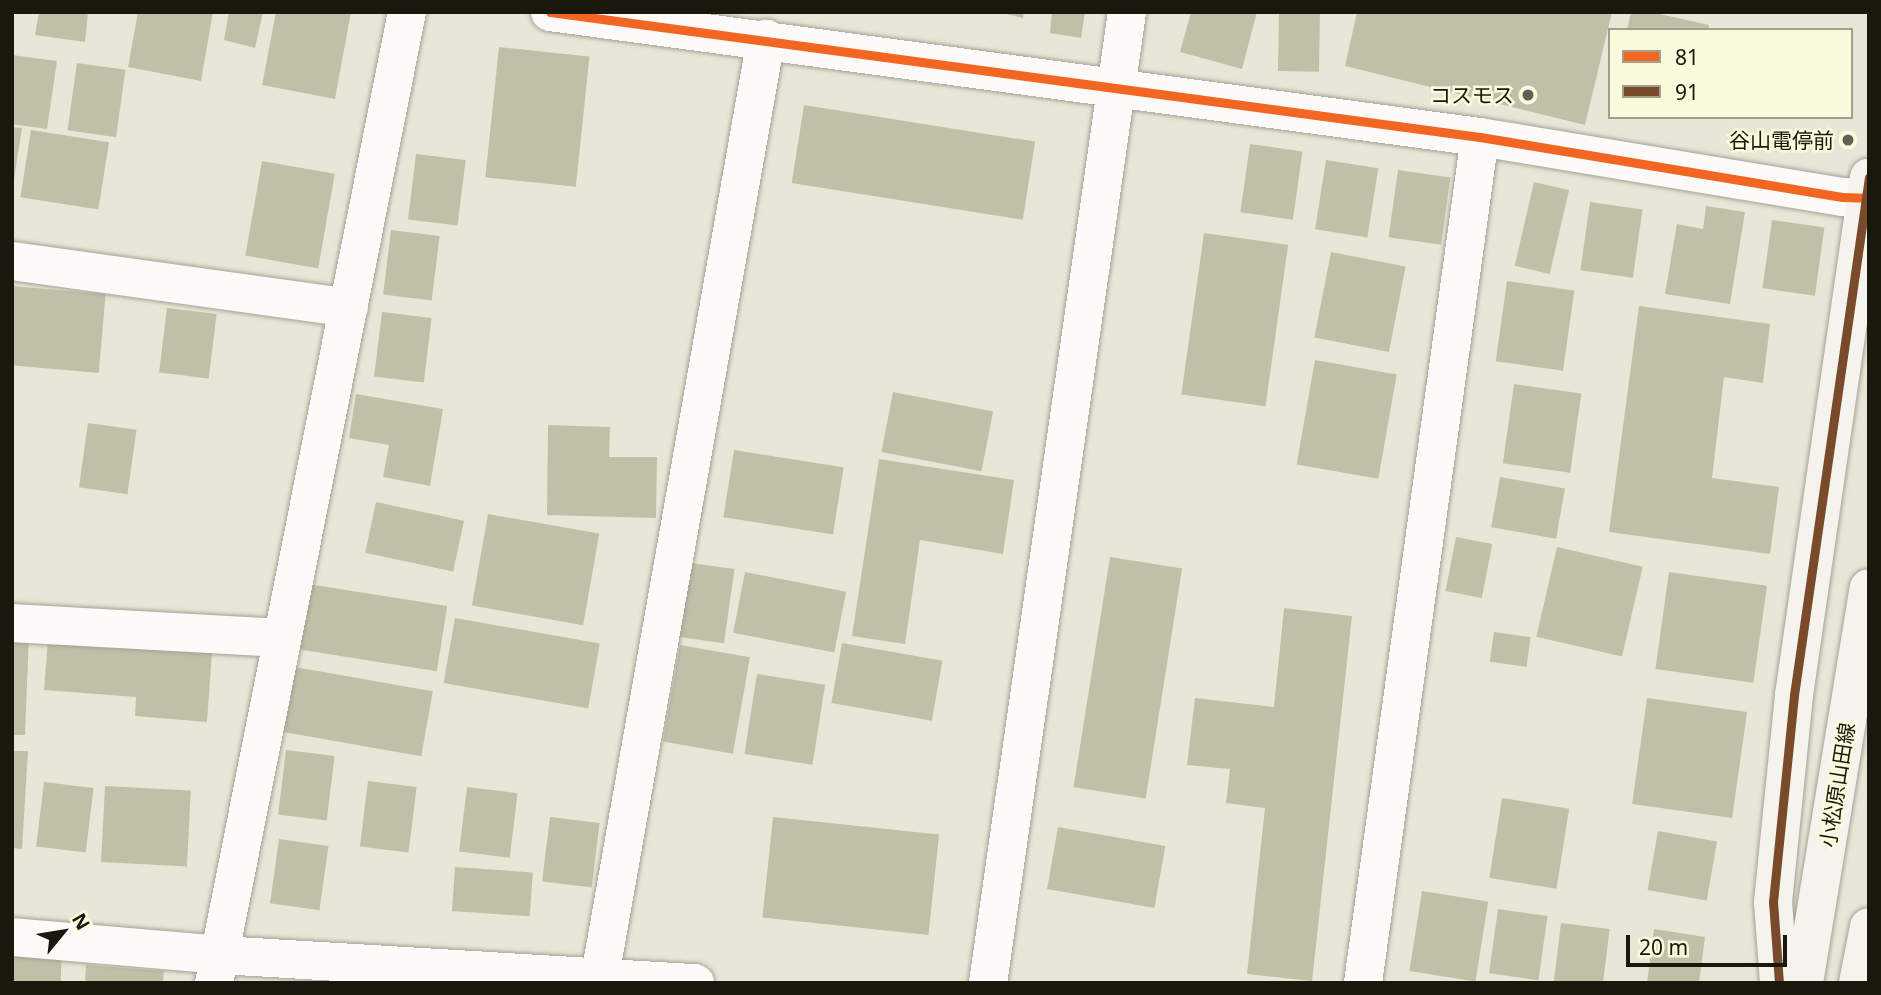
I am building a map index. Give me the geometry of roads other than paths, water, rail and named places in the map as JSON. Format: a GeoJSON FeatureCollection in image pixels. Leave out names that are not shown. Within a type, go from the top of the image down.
{"type":"FeatureCollection","features":[{"type":"Feature","properties":{"kind":"street"},"geometry":{"type":"LineString","coordinates":[[217,969],[408,12]]}},
{"type":"Feature","properties":{"kind":"street"},"geometry":{"type":"LineString","coordinates":[[550,12],[1480,137],[1842,197],[1867,187],[1794,695],[1773,902],[1779,983]]}},
{"type":"Feature","properties":{"kind":"street"},"geometry":{"type":"LineString","coordinates":[[988,983],[1127,12]]}},
{"type":"Feature","properties":{"kind":"street"},"geometry":{"type":"LineString","coordinates":[[600,976],[766,39]]}},
{"type":"Feature","properties":{"kind":"street"},"geometry":{"type":"LineString","coordinates":[[1363,983],[1480,137]]}},
{"type":"Feature","properties":{"kind":"street"},"geometry":{"type":"LineString","coordinates":[[12,261],[349,308]]}},
{"type":"Feature","properties":{"kind":"street","name":"小松原山田線"},"geometry":{"type":"LineString","coordinates":[[1804,983],[1869,588]]}},
{"type":"Feature","properties":{"kind":"street"},"geometry":{"type":"LineString","coordinates":[[12,623],[281,638]]}},
{"type":"Feature","properties":{"kind":"street"},"geometry":{"type":"LineString","coordinates":[[1858,983],[1869,927]]}},
{"type":"Feature","properties":{"kind":"street"},"geometry":{"type":"LineString","coordinates":[[12,937],[217,969],[600,976],[695,983]]}},
{"type":"Feature","properties":{"kind":"place","name":"コスモス"},"geometry":{"type":"Point","coordinates":[1528,95]}},
{"type":"Feature","properties":{"kind":"place","name":"谷山電停前"},"geometry":{"type":"Point","coordinates":[1848,140]}}]}
